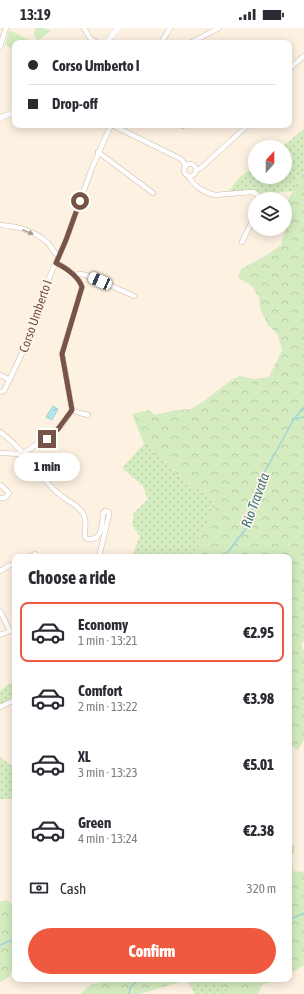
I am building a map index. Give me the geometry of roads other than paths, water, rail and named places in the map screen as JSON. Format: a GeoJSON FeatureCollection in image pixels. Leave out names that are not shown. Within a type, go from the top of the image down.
{"type":"FeatureCollection","features":[{"type":"Feature","properties":{"kind":"street"},"geometry":{"type":"LineString","coordinates":[[0,47],[6,28]]}},
{"type":"Feature","properties":{"kind":"street"},"geometry":{"type":"LineString","coordinates":[[84,28],[93,40]]}},
{"type":"Feature","properties":{"kind":"street"},"geometry":{"type":"LineString","coordinates":[[108,40],[118,28]]}},
{"type":"Feature","properties":{"kind":"street"},"geometry":{"type":"LineString","coordinates":[[163,40],[170,28]]}},
{"type":"Feature","properties":{"kind":"street"},"geometry":{"type":"LineString","coordinates":[[196,40],[219,28]]}},
{"type":"Feature","properties":{"kind":"street"},"geometry":{"type":"LineString","coordinates":[[292,66],[304,56]]}},
{"type":"Feature","properties":{"kind":"street"},"geometry":{"type":"LineString","coordinates":[[0,118],[12,113]]}},
{"type":"Feature","properties":{"kind":"street","name":"Corso Umberto I"},"geometry":{"type":"LineString","coordinates":[[0,392],[4,391],[29,340],[51,271],[66,240],[98,152],[110,128]]}},
{"type":"Feature","properties":{"kind":"street"},"geometry":{"type":"LineString","coordinates":[[118,128],[181,159],[186,166]]}},
{"type":"Feature","properties":{"kind":"street"},"geometry":{"type":"LineString","coordinates":[[189,176],[201,168],[245,128]]}},
{"type":"Feature","properties":{"kind":"street"},"geometry":{"type":"LineString","coordinates":[[98,152],[153,193]]}},
{"type":"Feature","properties":{"kind":"street"},"geometry":{"type":"LineString","coordinates":[[186,166],[191,164],[194,165],[196,170]]}},
{"type":"Feature","properties":{"kind":"street"},"geometry":{"type":"LineString","coordinates":[[186,166],[184,172],[189,176],[194,184],[210,194],[215,195],[248,192]]}},
{"type":"Feature","properties":{"kind":"street"},"geometry":{"type":"LineString","coordinates":[[0,225],[15,227],[41,238],[52,247],[55,254],[59,256]]}},
{"type":"Feature","properties":{"kind":"street"},"geometry":{"type":"LineString","coordinates":[[242,242],[248,230]]}},
{"type":"Feature","properties":{"kind":"street"},"geometry":{"type":"LineString","coordinates":[[0,453],[22,454],[53,434],[63,424],[72,410],[62,354],[82,290],[81,283],[74,275],[66,268],[56,263]]}},
{"type":"Feature","properties":{"kind":"street"},"geometry":{"type":"LineString","coordinates":[[74,275],[81,274],[89,276],[134,296]]}},
{"type":"Feature","properties":{"kind":"street"},"geometry":{"type":"LineString","coordinates":[[0,375],[10,380]]}},
{"type":"Feature","properties":{"kind":"street"},"geometry":{"type":"LineString","coordinates":[[72,410],[80,414],[88,415]]}},
{"type":"Feature","properties":{"kind":"street"},"geometry":{"type":"LineString","coordinates":[[0,432],[19,447],[22,454],[53,489],[83,512],[86,518],[86,530],[84,534],[87,539],[99,536],[101,532],[103,513],[105,511],[109,512],[100,554]]}},
{"type":"Feature","properties":{"kind":"street"},"geometry":{"type":"LineString","coordinates":[[0,498],[5,498],[9,493],[1,485]]}},
{"type":"Feature","properties":{"kind":"street"},"geometry":{"type":"LineString","coordinates":[[0,571],[12,565]]}},
{"type":"Feature","properties":{"kind":"street"},"geometry":{"type":"LineString","coordinates":[[0,611],[10,631],[0,635]]}},
{"type":"Feature","properties":{"kind":"street"},"geometry":{"type":"LineString","coordinates":[[0,706],[12,701]]}},
{"type":"Feature","properties":{"kind":"water"},"geometry":{"type":"Polygon","coordinates":[[[53,406],[58,409],[52,420],[46,417],[53,406]]]}},
{"type":"Feature","properties":{"kind":"waterway","name":"Rio Travata"},"geometry":{"type":"LineString","coordinates":[[226,554],[248,526],[264,473],[294,419],[304,407]]}},
{"type":"Feature","properties":{"kind":"waterway"},"geometry":{"type":"LineString","coordinates":[[294,419],[304,417]]}},
{"type":"Feature","properties":{"kind":"waterway"},"geometry":{"type":"LineString","coordinates":[[292,919],[304,913]]}},
{"type":"Feature","properties":{"kind":"waterway","name":"Rio Travata"},"geometry":{"type":"LineString","coordinates":[[0,945],[12,940]]}},
{"type":"Feature","properties":{"kind":"waterway"},"geometry":{"type":"LineString","coordinates":[[129,994],[130,988],[136,982]]}}]}
